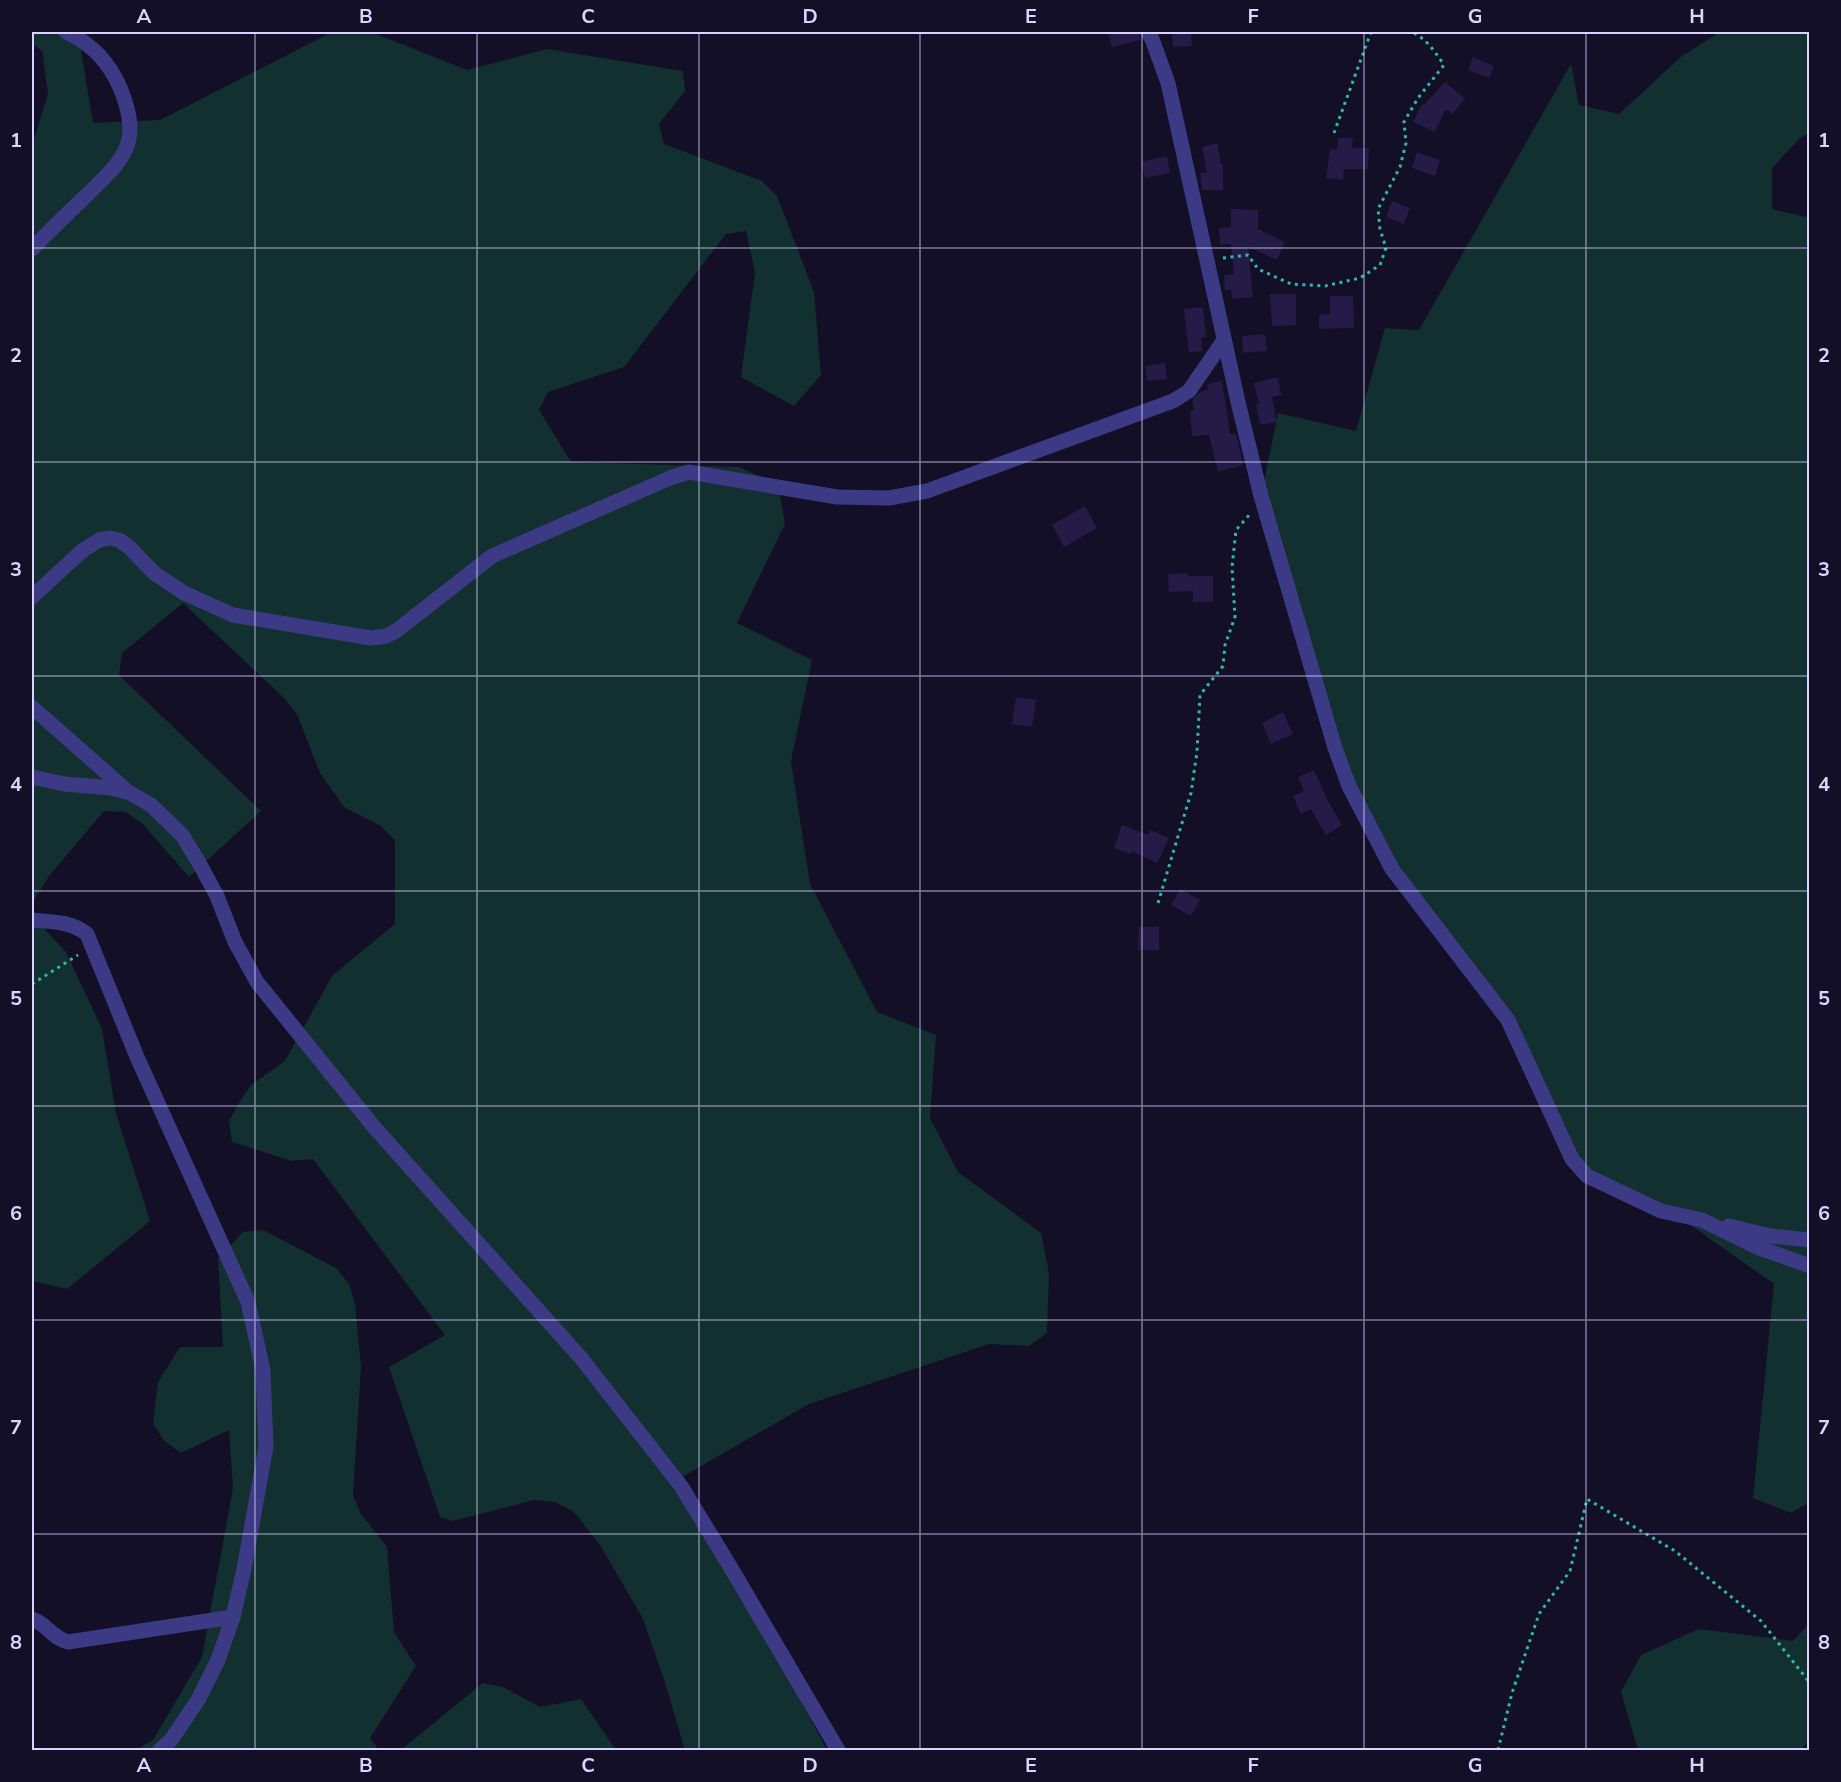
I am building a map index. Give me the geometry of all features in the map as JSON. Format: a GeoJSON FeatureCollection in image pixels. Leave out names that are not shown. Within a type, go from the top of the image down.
{"type":"FeatureCollection","features":[{"type":"Feature","properties":{"kind":"street"},"geometry":{"type":"LineString","coordinates":[[32,249],[108,176],[120,161],[128,144],[130,129],[128,108],[113,72],[102,57],[82,39],[66,32]]}},
{"type":"Feature","properties":{"kind":"street"},"geometry":{"type":"LineString","coordinates":[[1148,32],[1168,83],[1224,340],[1261,496],[1335,748],[1349,786],[1392,869],[1508,1020],[1572,1159],[1587,1176],[1662,1211],[1770,1236],[1809,1240]]}},
{"type":"Feature","properties":{"kind":"street"},"geometry":{"type":"LineString","coordinates":[[32,597],[82,551],[99,540],[111,538],[129,547],[154,573],[184,593],[233,615],[371,638],[386,636],[396,631],[492,556],[670,478],[689,472],[837,497],[889,498],[927,491],[1173,400],[1188,391],[1224,340]]}},
{"type":"Feature","properties":{"kind":"street"},"geometry":{"type":"LineString","coordinates":[[32,707],[44,720],[130,792],[151,805],[182,835],[217,896],[235,942],[257,982],[374,1127],[581,1358],[681,1486],[838,1750]]}},
{"type":"Feature","properties":{"kind":"street"},"geometry":{"type":"LineString","coordinates":[[32,777],[64,784],[112,788],[130,792]]}},
{"type":"Feature","properties":{"kind":"street"},"geometry":{"type":"LineString","coordinates":[[32,920],[68,923],[79,927],[87,934],[137,1057],[248,1302],[263,1370],[266,1447],[233,1617],[218,1660],[198,1700],[171,1740],[160,1750]]}},
{"type":"Feature","properties":{"kind":"street"},"geometry":{"type":"LineString","coordinates":[[1702,1221],[1759,1248],[1809,1266]]}},
{"type":"Feature","properties":{"kind":"street"},"geometry":{"type":"LineString","coordinates":[[32,1619],[41,1623],[58,1639],[68,1642],[233,1617]]}},
{"type":"Feature","properties":{"kind":"path"},"geometry":{"type":"LineString","coordinates":[[1334,133],[1371,32]]}},
{"type":"Feature","properties":{"kind":"path"},"geometry":{"type":"LineString","coordinates":[[1207,260],[1248,255],[1258,269],[1291,284],[1325,286],[1360,278],[1380,265],[1386,248],[1380,229],[1378,209],[1400,168],[1406,144],[1404,122],[1418,98],[1444,66],[1432,47],[1412,32]]}},
{"type":"Feature","properties":{"kind":"path"},"geometry":{"type":"LineString","coordinates":[[1158,903],[1191,793],[1197,752],[1200,695],[1223,666],[1225,645],[1235,617],[1232,567],[1236,530],[1254,510],[1261,496]]}},
{"type":"Feature","properties":{"kind":"path"},"geometry":{"type":"LineString","coordinates":[[32,984],[92,946]]}},
{"type":"Feature","properties":{"kind":"path"},"geometry":{"type":"LineString","coordinates":[[1498,1750],[1512,1693],[1539,1614],[1570,1571],[1587,1499],[1675,1551],[1761,1621],[1809,1683]]}},
{"type":"Feature","properties":{"kind":"green space"},"geometry":{"type":"Polygon","coordinates":[[[32,32],[78,32],[93,123],[160,120],[332,32],[371,32],[467,70],[547,49],[683,71],[685,91],[659,124],[664,144],[762,181],[777,196],[814,292],[821,375],[794,406],[741,377],[755,272],[746,231],[726,234],[624,367],[548,392],[539,410],[571,462],[739,467],[778,484],[785,524],[737,623],[812,660],[791,761],[810,884],[877,1012],[936,1035],[930,1118],[958,1172],[1041,1233],[1049,1273],[1047,1333],[1029,1346],[989,1344],[809,1404],[682,1477],[827,1750],[685,1750],[663,1676],[642,1617],[600,1545],[574,1512],[555,1502],[534,1500],[453,1521],[440,1517],[389,1367],[445,1335],[313,1159],[292,1161],[232,1142],[229,1121],[251,1085],[285,1061],[332,976],[395,924],[395,841],[381,826],[344,807],[320,773],[297,714],[284,698],[183,603],[122,653],[119,675],[261,811],[189,877],[143,824],[126,812],[104,811],[49,876],[32,904],[32,146],[48,93],[42,51],[32,44],[32,32]]]}},
{"type":"Feature","properties":{"kind":"green space"},"geometry":{"type":"Polygon","coordinates":[[[1720,32],[1809,32],[1809,133],[1800,138],[1772,168],[1772,209],[1810,218],[1810,1502],[1791,1513],[1753,1498],[1774,1284],[1692,1226],[1587,1176],[1508,1020],[1392,869],[1349,786],[1261,496],[1278,413],[1356,431],[1385,328],[1419,330],[1571,64],[1579,105],[1619,114],[1682,56],[1720,32]]]}},
{"type":"Feature","properties":{"kind":"green space"},"geometry":{"type":"Polygon","coordinates":[[[32,916],[66,952],[102,1029],[116,1113],[150,1221],[67,1289],[32,1281],[32,916]]]}},
{"type":"Feature","properties":{"kind":"green space"},"geometry":{"type":"Polygon","coordinates":[[[263,1230],[336,1268],[349,1284],[355,1304],[361,1367],[353,1495],[361,1514],[387,1547],[394,1632],[416,1666],[370,1738],[379,1750],[136,1750],[153,1740],[202,1657],[233,1488],[229,1430],[181,1453],[164,1441],[153,1423],[158,1382],[180,1347],[223,1347],[218,1259],[243,1232],[263,1230]]]}},
{"type":"Feature","properties":{"kind":"green space"},"geometry":{"type":"Polygon","coordinates":[[[1809,1624],[1809,1741],[1800,1750],[1638,1750],[1621,1692],[1641,1655],[1699,1629],[1793,1641],[1809,1624]]]}},
{"type":"Feature","properties":{"kind":"green space"},"geometry":{"type":"Polygon","coordinates":[[[483,1683],[503,1687],[540,1707],[581,1699],[616,1750],[396,1750],[402,1749],[483,1683]]]}},
{"type":"Feature","properties":{"kind":"building"},"geometry":{"type":"Polygon","coordinates":[[[1108,32],[1138,32],[1141,40],[1112,47],[1108,32]]]}},
{"type":"Feature","properties":{"kind":"building"},"geometry":{"type":"Polygon","coordinates":[[[1191,32],[1192,46],[1173,47],[1172,33],[1191,32]]]}},
{"type":"Feature","properties":{"kind":"building"},"geometry":{"type":"Polygon","coordinates":[[[1473,57],[1494,66],[1489,78],[1468,70],[1473,57]]]}},
{"type":"Feature","properties":{"kind":"building"},"geometry":{"type":"Polygon","coordinates":[[[1445,82],[1465,99],[1452,114],[1446,109],[1435,132],[1413,122],[1422,104],[1424,105],[1445,82]]]}},
{"type":"Feature","properties":{"kind":"building"},"geometry":{"type":"Polygon","coordinates":[[[1338,138],[1353,138],[1352,148],[1369,148],[1368,169],[1344,169],[1343,180],[1326,178],[1330,149],[1337,150],[1338,138]]]}},
{"type":"Feature","properties":{"kind":"building"},"geometry":{"type":"Polygon","coordinates":[[[1217,143],[1221,164],[1223,164],[1223,190],[1202,190],[1200,173],[1207,173],[1202,147],[1217,143]]]}},
{"type":"Feature","properties":{"kind":"building"},"geometry":{"type":"Polygon","coordinates":[[[1417,152],[1440,160],[1435,176],[1412,168],[1417,152]]]}},
{"type":"Feature","properties":{"kind":"building"},"geometry":{"type":"Polygon","coordinates":[[[1167,156],[1170,173],[1145,178],[1141,162],[1167,156]]]}},
{"type":"Feature","properties":{"kind":"building"},"geometry":{"type":"Polygon","coordinates":[[[1392,201],[1410,208],[1404,224],[1386,217],[1392,201]]]}},
{"type":"Feature","properties":{"kind":"building"},"geometry":{"type":"Polygon","coordinates":[[[1231,209],[1258,210],[1258,229],[1285,242],[1277,260],[1248,247],[1253,297],[1232,299],[1231,290],[1225,290],[1224,275],[1234,274],[1231,244],[1220,244],[1219,228],[1231,227],[1231,209]]]}},
{"type":"Feature","properties":{"kind":"building"},"geometry":{"type":"Polygon","coordinates":[[[1270,294],[1296,294],[1296,325],[1272,326],[1270,294]]]}},
{"type":"Feature","properties":{"kind":"building"},"geometry":{"type":"Polygon","coordinates":[[[1330,296],[1353,296],[1354,328],[1319,329],[1319,315],[1330,314],[1330,296]]]}},
{"type":"Feature","properties":{"kind":"building"},"geometry":{"type":"Polygon","coordinates":[[[1203,307],[1206,337],[1201,338],[1202,351],[1189,353],[1184,309],[1203,307]]]}},
{"type":"Feature","properties":{"kind":"building"},"geometry":{"type":"Polygon","coordinates":[[[1265,334],[1267,351],[1243,353],[1242,336],[1265,334]]]}},
{"type":"Feature","properties":{"kind":"building"},"geometry":{"type":"Polygon","coordinates":[[[1165,363],[1167,379],[1147,381],[1145,366],[1165,363]]]}},
{"type":"Feature","properties":{"kind":"building"},"geometry":{"type":"Polygon","coordinates":[[[1277,377],[1282,395],[1272,397],[1277,422],[1260,425],[1256,404],[1259,404],[1254,383],[1277,377]]]}},
{"type":"Feature","properties":{"kind":"building"},"geometry":{"type":"Polygon","coordinates":[[[1222,381],[1230,434],[1236,433],[1243,465],[1218,472],[1209,435],[1192,436],[1190,411],[1194,410],[1192,400],[1200,392],[1208,390],[1207,384],[1222,381]]]}},
{"type":"Feature","properties":{"kind":"building"},"geometry":{"type":"Polygon","coordinates":[[[1085,506],[1097,528],[1064,547],[1052,525],[1085,506]]]}},
{"type":"Feature","properties":{"kind":"building"},"geometry":{"type":"Polygon","coordinates":[[[1188,573],[1188,576],[1213,576],[1213,602],[1193,602],[1193,591],[1169,592],[1168,574],[1188,573]]]}},
{"type":"Feature","properties":{"kind":"building"},"geometry":{"type":"Polygon","coordinates":[[[1016,697],[1036,700],[1032,727],[1012,724],[1016,697]]]}},
{"type":"Feature","properties":{"kind":"building"},"geometry":{"type":"Polygon","coordinates":[[[1283,712],[1293,734],[1271,744],[1262,723],[1283,712]]]}},
{"type":"Feature","properties":{"kind":"building"},"geometry":{"type":"Polygon","coordinates":[[[1314,770],[1342,825],[1326,835],[1311,809],[1301,814],[1293,796],[1304,791],[1298,777],[1314,770]]]}},
{"type":"Feature","properties":{"kind":"building"},"geometry":{"type":"Polygon","coordinates":[[[1122,825],[1148,835],[1150,830],[1169,838],[1157,863],[1132,851],[1131,854],[1114,848],[1122,825]]]}},
{"type":"Feature","properties":{"kind":"building"},"geometry":{"type":"Polygon","coordinates":[[[1180,889],[1200,900],[1191,916],[1171,905],[1180,889]]]}},
{"type":"Feature","properties":{"kind":"building"},"geometry":{"type":"Polygon","coordinates":[[[1139,927],[1159,927],[1159,950],[1138,950],[1139,927]]]}}]}
